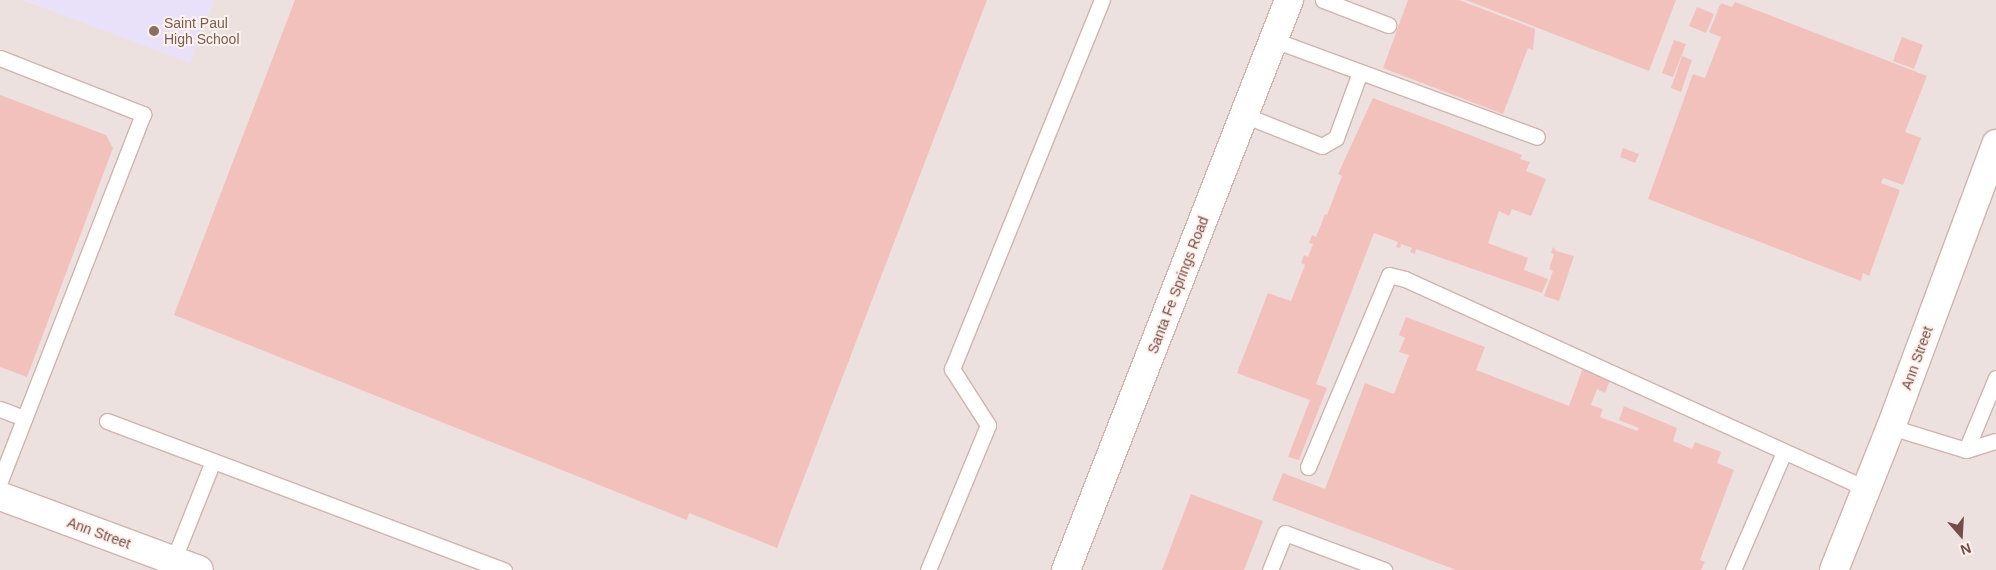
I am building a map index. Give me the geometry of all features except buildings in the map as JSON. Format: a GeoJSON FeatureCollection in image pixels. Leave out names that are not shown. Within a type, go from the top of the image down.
{"type":"FeatureCollection","features":[{"type":"Feature","properties":{"kind":"street","name":"Santa Fe Springs Road"},"geometry":{"type":"LineString","coordinates":[[1066,570],[1289,0]]}},
{"type":"Feature","properties":{"kind":"street","name":"Ann Street"},"geometry":{"type":"LineString","coordinates":[[1834,570],[1865,488],[1891,427],[1994,154]]}},
{"type":"Feature","properties":{"kind":"street","name":"Ann Street"},"geometry":{"type":"LineString","coordinates":[[0,496],[171,565],[199,570]]}},
{"type":"Feature","properties":{"kind":"lane"},"geometry":{"type":"LineString","coordinates":[[928,570],[988,425],[952,369],[1102,0]]}},
{"type":"Feature","properties":{"kind":"lane"},"geometry":{"type":"LineString","coordinates":[[1323,0],[1388,25]]}},
{"type":"Feature","properties":{"kind":"lane"},"geometry":{"type":"LineString","coordinates":[[1274,40],[1537,137]]}},
{"type":"Feature","properties":{"kind":"lane"},"geometry":{"type":"LineString","coordinates":[[0,58],[143,114],[0,480]]}},
{"type":"Feature","properties":{"kind":"lane"},"geometry":{"type":"LineString","coordinates":[[1244,116],[1322,146],[1336,138],[1360,72]]}},
{"type":"Feature","properties":{"kind":"lane"},"geometry":{"type":"LineString","coordinates":[[1308,467],[1389,275],[1405,279],[1865,488]]}},
{"type":"Feature","properties":{"kind":"lane"},"geometry":{"type":"LineString","coordinates":[[1966,450],[1996,378]]}},
{"type":"Feature","properties":{"kind":"lane"},"geometry":{"type":"LineString","coordinates":[[0,409],[24,418]]}},
{"type":"Feature","properties":{"kind":"lane"},"geometry":{"type":"LineString","coordinates":[[107,420],[504,570]]}},
{"type":"Feature","properties":{"kind":"lane"},"geometry":{"type":"LineString","coordinates":[[1891,427],[1966,450],[1996,441]]}},
{"type":"Feature","properties":{"kind":"lane"},"geometry":{"type":"LineString","coordinates":[[1732,570],[1784,452]]}},
{"type":"Feature","properties":{"kind":"lane"},"geometry":{"type":"LineString","coordinates":[[171,565],[213,461]]}},
{"type":"Feature","properties":{"kind":"lane"},"geometry":{"type":"LineString","coordinates":[[1270,570],[1285,533],[1384,570]]}},
{"type":"Feature","properties":{"kind":"shaded area"},"geometry":{"type":"Polygon","coordinates":[[[0,0],[24,0],[189,62],[214,0],[1996,0],[1996,570],[0,570],[0,0]]]}},
{"type":"Feature","properties":{"kind":"shaded area","name":"Saint Paul High School"},"geometry":{"type":"Polygon","coordinates":[[[24,0],[214,0],[190,63],[24,0]]]}},
{"type":"Feature","properties":{"kind":"place","name":"Saint Paul High School"},"geometry":{"type":"Point","coordinates":[154,31]}}]}
